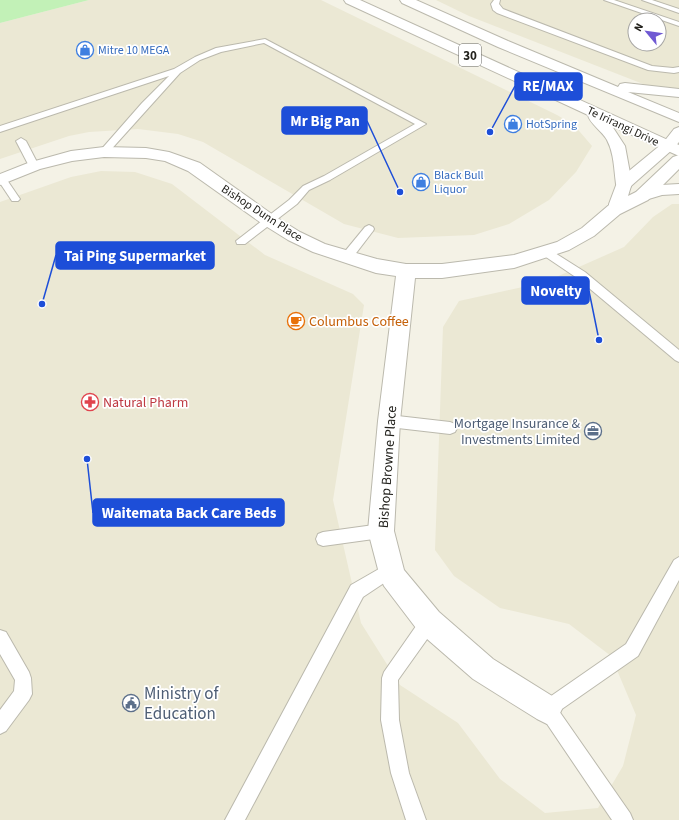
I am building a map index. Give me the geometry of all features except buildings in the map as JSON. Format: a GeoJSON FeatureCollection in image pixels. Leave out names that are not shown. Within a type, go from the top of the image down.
{"type":"FeatureCollection","features":[{"type":"Feature","properties":{"kind":"street","name":"Te Irirangi Drive"},"geometry":{"type":"LineString","coordinates":[[350,0],[673,148]]}},
{"type":"Feature","properties":{"kind":"street","name":"30"},"geometry":{"type":"LineString","coordinates":[[406,0],[679,118]]}},
{"type":"Feature","properties":{"kind":"street"},"geometry":{"type":"LineString","coordinates":[[600,84],[679,93]]}},
{"type":"Feature","properties":{"kind":"street"},"geometry":{"type":"LineString","coordinates":[[589,110],[615,138],[620,150],[624,184]]}},
{"type":"Feature","properties":{"kind":"street","name":"Bishop Dunn Place"},"geometry":{"type":"LineString","coordinates":[[614,210],[624,184],[673,148],[679,132]]}},
{"type":"Feature","properties":{"kind":"street","name":"Bishop Dunn Place"},"geometry":{"type":"LineString","coordinates":[[1,179],[34,166],[71,156],[104,152],[146,153],[168,156],[194,168],[270,221],[294,236],[313,245],[346,258],[376,266],[406,271],[442,271],[514,261],[547,252],[562,246],[588,232],[614,210],[642,196],[679,160]]}},
{"type":"Feature","properties":{"kind":"street"},"geometry":{"type":"LineString","coordinates":[[642,196],[661,190],[679,189]]}},
{"type":"Feature","properties":{"kind":"street","name":"Bishop Browne Place"},"geometry":{"type":"LineString","coordinates":[[406,271],[389,421],[381,531],[393,577],[429,622],[483,669],[548,709]]}},
{"type":"Feature","properties":{"kind":"lane"},"geometry":{"type":"LineString","coordinates":[[498,0],[495,4],[496,8],[507,14],[651,68],[674,71],[679,69]]}},
{"type":"Feature","properties":{"kind":"lane"},"geometry":{"type":"LineString","coordinates":[[607,0],[679,24]]}},
{"type":"Feature","properties":{"kind":"lane"},"geometry":{"type":"LineString","coordinates":[[645,0],[679,11]]}},
{"type":"Feature","properties":{"kind":"lane"},"geometry":{"type":"LineString","coordinates":[[104,152],[177,71],[190,61],[236,44],[265,41],[422,124],[327,178],[306,188],[293,202],[270,221],[241,241]]}},
{"type":"Feature","properties":{"kind":"lane"},"geometry":{"type":"LineString","coordinates":[[0,128],[177,71]]}},
{"type":"Feature","properties":{"kind":"lane"},"geometry":{"type":"LineString","coordinates":[[21,140],[34,166]]}},
{"type":"Feature","properties":{"kind":"lane"},"geometry":{"type":"LineString","coordinates":[[1,179],[15,199]]}},
{"type":"Feature","properties":{"kind":"lane"},"geometry":{"type":"LineString","coordinates":[[346,258],[369,229]]}},
{"type":"Feature","properties":{"kind":"lane"},"geometry":{"type":"LineString","coordinates":[[547,252],[581,275],[679,357]]}},
{"type":"Feature","properties":{"kind":"lane"},"geometry":{"type":"LineString","coordinates":[[389,421],[450,428]]}},
{"type":"Feature","properties":{"kind":"lane"},"geometry":{"type":"LineString","coordinates":[[323,539],[381,531]]}},
{"type":"Feature","properties":{"kind":"lane"},"geometry":{"type":"LineString","coordinates":[[623,820],[548,709],[632,650],[679,565]]}},
{"type":"Feature","properties":{"kind":"lane"},"geometry":{"type":"LineString","coordinates":[[235,820],[357,591],[391,570]]}},
{"type":"Feature","properties":{"kind":"lane"},"geometry":{"type":"LineString","coordinates":[[416,820],[400,773],[390,720],[390,678],[429,622]]}},
{"type":"Feature","properties":{"kind":"lane"},"geometry":{"type":"LineString","coordinates":[[0,638],[23,678],[24,694],[0,725]]}},
{"type":"Feature","properties":{"kind":"shaded area"},"geometry":{"type":"Polygon","coordinates":[[[89,0],[321,0],[557,115],[574,125],[592,146],[576,172],[549,200],[509,224],[474,235],[398,238],[344,224],[203,142],[178,134],[138,129],[89,132],[69,136],[0,159],[0,23],[89,0]]]}},
{"type":"Feature","properties":{"kind":"shaded area"},"geometry":{"type":"Polygon","coordinates":[[[436,0],[679,0],[679,98],[469,16],[436,0]]]}},
{"type":"Feature","properties":{"kind":"shaded area"},"geometry":{"type":"Polygon","coordinates":[[[101,171],[135,172],[172,184],[265,255],[353,294],[364,305],[333,500],[361,623],[400,685],[458,723],[500,779],[545,813],[598,808],[623,766],[636,715],[611,656],[569,624],[500,608],[454,576],[435,550],[443,327],[459,301],[545,282],[624,247],[653,217],[672,204],[679,204],[679,820],[0,820],[0,202],[71,177],[101,171]]]}},
{"type":"Feature","properties":{"kind":"green space"},"geometry":{"type":"Polygon","coordinates":[[[0,0],[89,0],[0,23],[0,0]]]}},
{"type":"Feature","properties":{"kind":"place","name":"Mitre 10 MEGA"},"geometry":{"type":"Point","coordinates":[85,50]}},
{"type":"Feature","properties":{"kind":"place","name":"HotSpring"},"geometry":{"type":"Point","coordinates":[513,124]}},
{"type":"Feature","properties":{"kind":"place","name":"RE/MAX"},"geometry":{"type":"Point","coordinates":[490,132]}},
{"type":"Feature","properties":{"kind":"place","name":"Black Bull Liquor"},"geometry":{"type":"Point","coordinates":[421,182]}},
{"type":"Feature","properties":{"kind":"place","name":"Mr Big Pan"},"geometry":{"type":"Point","coordinates":[400,192]}},
{"type":"Feature","properties":{"kind":"place","name":"Tai Ping Supermarket"},"geometry":{"type":"Point","coordinates":[42,304]}},
{"type":"Feature","properties":{"kind":"place","name":"Columbus Coffee"},"geometry":{"type":"Point","coordinates":[296,321]}},
{"type":"Feature","properties":{"kind":"place","name":"Novelty"},"geometry":{"type":"Point","coordinates":[599,340]}},
{"type":"Feature","properties":{"kind":"place","name":"Natural Pharm"},"geometry":{"type":"Point","coordinates":[90,402]}},
{"type":"Feature","properties":{"kind":"place","name":"Mortgage Insurance & Investments Limited"},"geometry":{"type":"Point","coordinates":[593,431]}},
{"type":"Feature","properties":{"kind":"place","name":"Waitemata Back Care Beds"},"geometry":{"type":"Point","coordinates":[87,459]}},
{"type":"Feature","properties":{"kind":"place","name":"Ministry of Education"},"geometry":{"type":"Point","coordinates":[131,703]}}]}
